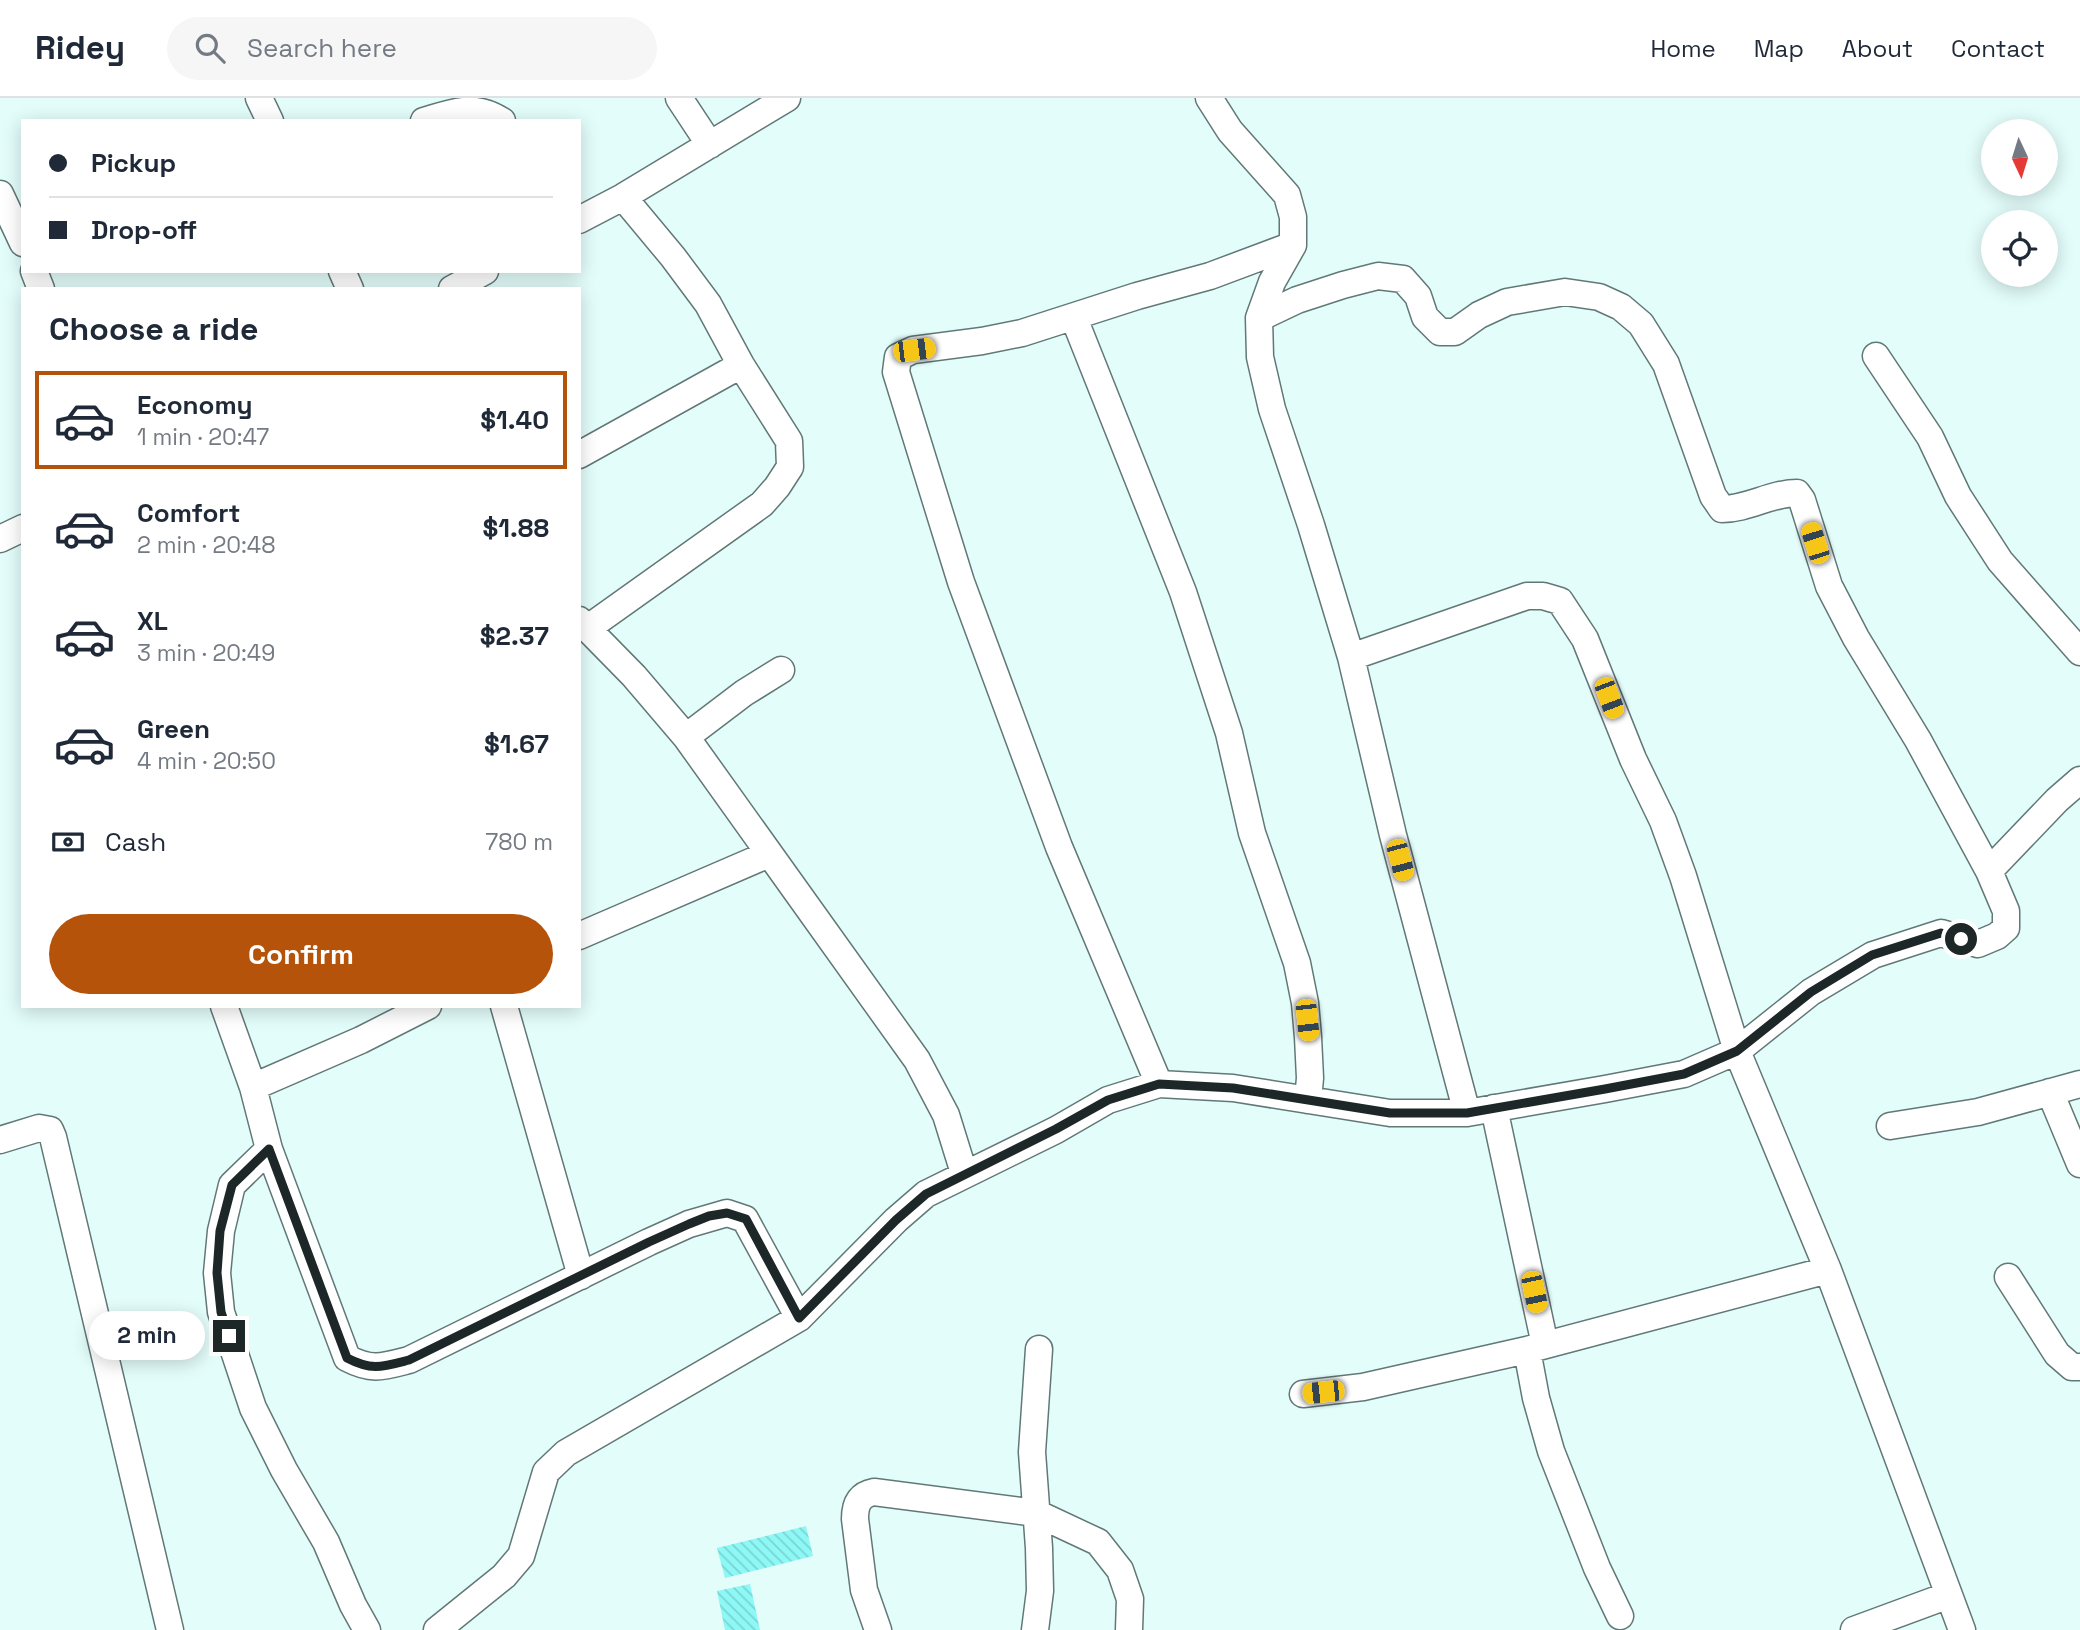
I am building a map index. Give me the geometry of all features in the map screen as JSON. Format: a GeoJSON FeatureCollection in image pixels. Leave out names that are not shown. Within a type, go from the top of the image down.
{"type":"FeatureCollection","features":[{"type":"Feature","properties":{"kind":"street"},"geometry":{"type":"LineString","coordinates":[[259,98],[269,119]]}},
{"type":"Feature","properties":{"kind":"street"},"geometry":{"type":"LineString","coordinates":[[679,98],[710,145]]}},
{"type":"Feature","properties":{"kind":"street"},"geometry":{"type":"LineString","coordinates":[[581,219],[787,98]]}},
{"type":"Feature","properties":{"kind":"street"},"geometry":{"type":"LineString","coordinates":[[1209,98],[1230,131],[1287,195],[1293,217],[1293,244],[1272,282],[1259,318],[1261,357],[1272,409],[1352,657],[1393,835],[1467,1113]]}},
{"type":"Feature","properties":{"kind":"street"},"geometry":{"type":"LineString","coordinates":[[431,119],[459,111],[478,110],[498,119]]}},
{"type":"Feature","properties":{"kind":"street"},"geometry":{"type":"LineString","coordinates":[[0,194],[21,239]]}},
{"type":"Feature","properties":{"kind":"street"},"geometry":{"type":"LineString","coordinates":[[623,197],[708,304],[741,365],[789,441],[790,467],[762,504],[584,624],[634,676],[686,737],[917,1060],[946,1115],[964,1173]]}},
{"type":"Feature","properties":{"kind":"street"},"geometry":{"type":"LineString","coordinates":[[1159,1084],[1059,847],[966,595],[896,372],[898,357],[914,350],[1022,333],[1210,276],[1293,244]]}},
{"type":"Feature","properties":{"kind":"street"},"geometry":{"type":"LineString","coordinates":[[456,287],[481,273]]}},
{"type":"Feature","properties":{"kind":"street"},"geometry":{"type":"LineString","coordinates":[[437,1630],[504,1576],[522,1556],[546,1472],[566,1452],[799,1318],[896,1220],[926,1194],[1108,1100],[1159,1084],[1233,1088],[1390,1113],[1467,1113],[1684,1074],[1737,1051],[1811,992],[1872,955],[1941,933],[1978,944],[1997,936],[2006,928],[2006,911],[1990,871],[1829,586],[1802,500],[1797,493],[1784,493],[1733,509],[1722,509],[1713,496],[1666,364],[1641,324],[1621,307],[1599,297],[1565,292],[1507,302],[1479,315],[1455,332],[1440,332],[1425,317],[1418,296],[1403,279],[1378,276],[1297,300],[1259,318]]}},
{"type":"Feature","properties":{"kind":"street"},"geometry":{"type":"LineString","coordinates":[[1074,318],[1183,592],[1230,733],[1252,833],[1297,963],[1308,1037],[1308,1100]]}},
{"type":"Feature","properties":{"kind":"street"},"geometry":{"type":"LineString","coordinates":[[1876,356],[1930,437],[1958,496],[2000,561],[2080,652]]}},
{"type":"Feature","properties":{"kind":"street"},"geometry":{"type":"LineString","coordinates":[[581,453],[741,365]]}},
{"type":"Feature","properties":{"kind":"street"},"geometry":{"type":"LineString","coordinates":[[0,539],[21,529]]}},
{"type":"Feature","properties":{"kind":"street"},"geometry":{"type":"LineString","coordinates":[[1352,657],[1527,596],[1543,596],[1560,601],[1585,639],[1633,759],[1663,821],[1683,876],[1737,1051],[1828,1270],[1962,1630]]}},
{"type":"Feature","properties":{"kind":"street"},"geometry":{"type":"LineString","coordinates":[[686,737],[744,693],[782,670]]}},
{"type":"Feature","properties":{"kind":"street"},"geometry":{"type":"LineString","coordinates":[[1990,871],[2057,800],[2080,780]]}},
{"type":"Feature","properties":{"kind":"street"},"geometry":{"type":"LineString","coordinates":[[581,935],[769,854]]}},
{"type":"Feature","properties":{"kind":"street"},"geometry":{"type":"LineString","coordinates":[[225,1008],[253,1087],[269,1149],[347,1358],[365,1367],[389,1366],[409,1360],[679,1228],[709,1216],[727,1213],[746,1219],[799,1318]]}},
{"type":"Feature","properties":{"kind":"street"},"geometry":{"type":"LineString","coordinates":[[253,1087],[361,1040],[424,1008]]}},
{"type":"Feature","properties":{"kind":"street"},"geometry":{"type":"LineString","coordinates":[[505,1008],[581,1276]]}},
{"type":"Feature","properties":{"kind":"street"},"geometry":{"type":"LineString","coordinates":[[1889,1126],[1978,1112],[2080,1084]]}},
{"type":"Feature","properties":{"kind":"street"},"geometry":{"type":"LineString","coordinates":[[2050,1092],[2080,1164]]}},
{"type":"Feature","properties":{"kind":"street"},"geometry":{"type":"LineString","coordinates":[[1494,1108],[1536,1348],[1536,1398],[1551,1451],[1597,1568],[1620,1616]]}},
{"type":"Feature","properties":{"kind":"street"},"geometry":{"type":"LineString","coordinates":[[0,1140],[39,1128],[50,1130],[53,1137],[170,1630]]}},
{"type":"Feature","properties":{"kind":"street"},"geometry":{"type":"LineString","coordinates":[[269,1149],[232,1185],[220,1231],[217,1273],[221,1312],[253,1408],[284,1470],[326,1542],[353,1605],[367,1630]]}},
{"type":"Feature","properties":{"kind":"street"},"geometry":{"type":"LineString","coordinates":[[1303,1394],[1363,1387],[1536,1348],[1828,1270]]}},
{"type":"Feature","properties":{"kind":"street"},"geometry":{"type":"LineString","coordinates":[[2008,1277],[2057,1354],[2072,1367],[2080,1367]]}},
{"type":"Feature","properties":{"kind":"street"},"geometry":{"type":"LineString","coordinates":[[1035,1630],[1040,1591],[1032,1452],[1039,1349]]}},
{"type":"Feature","properties":{"kind":"street"},"geometry":{"type":"LineString","coordinates":[[878,1630],[864,1590],[855,1519],[858,1501],[865,1494],[874,1492],[1035,1513],[1098,1542],[1120,1570],[1130,1599],[1129,1630]]}},
{"type":"Feature","properties":{"kind":"street"},"geometry":{"type":"LineString","coordinates":[[1854,1630],[1949,1595]]}},
{"type":"Feature","properties":{"kind":"building"},"geometry":{"type":"Polygon","coordinates":[[[806,1526],[813,1556],[725,1578],[717,1548],[806,1526]]]}},
{"type":"Feature","properties":{"kind":"building"},"geometry":{"type":"Polygon","coordinates":[[[750,1584],[760,1630],[725,1630],[717,1591],[750,1584]]]}},
{"type":"Feature","properties":{"kind":"route"},"geometry":{"type":"LineString","coordinates":[[229,1336],[221,1312],[217,1273],[220,1231],[232,1185],[269,1149],[339,1340],[347,1358],[365,1367],[389,1366],[409,1360],[649,1242],[709,1216],[727,1213],[746,1219],[799,1318],[896,1220],[926,1194],[1108,1100],[1159,1084],[1233,1088],[1390,1113],[1467,1113],[1605,1089],[1684,1074],[1737,1051],[1811,992],[1872,955],[1941,933],[1961,939]]}}]}
